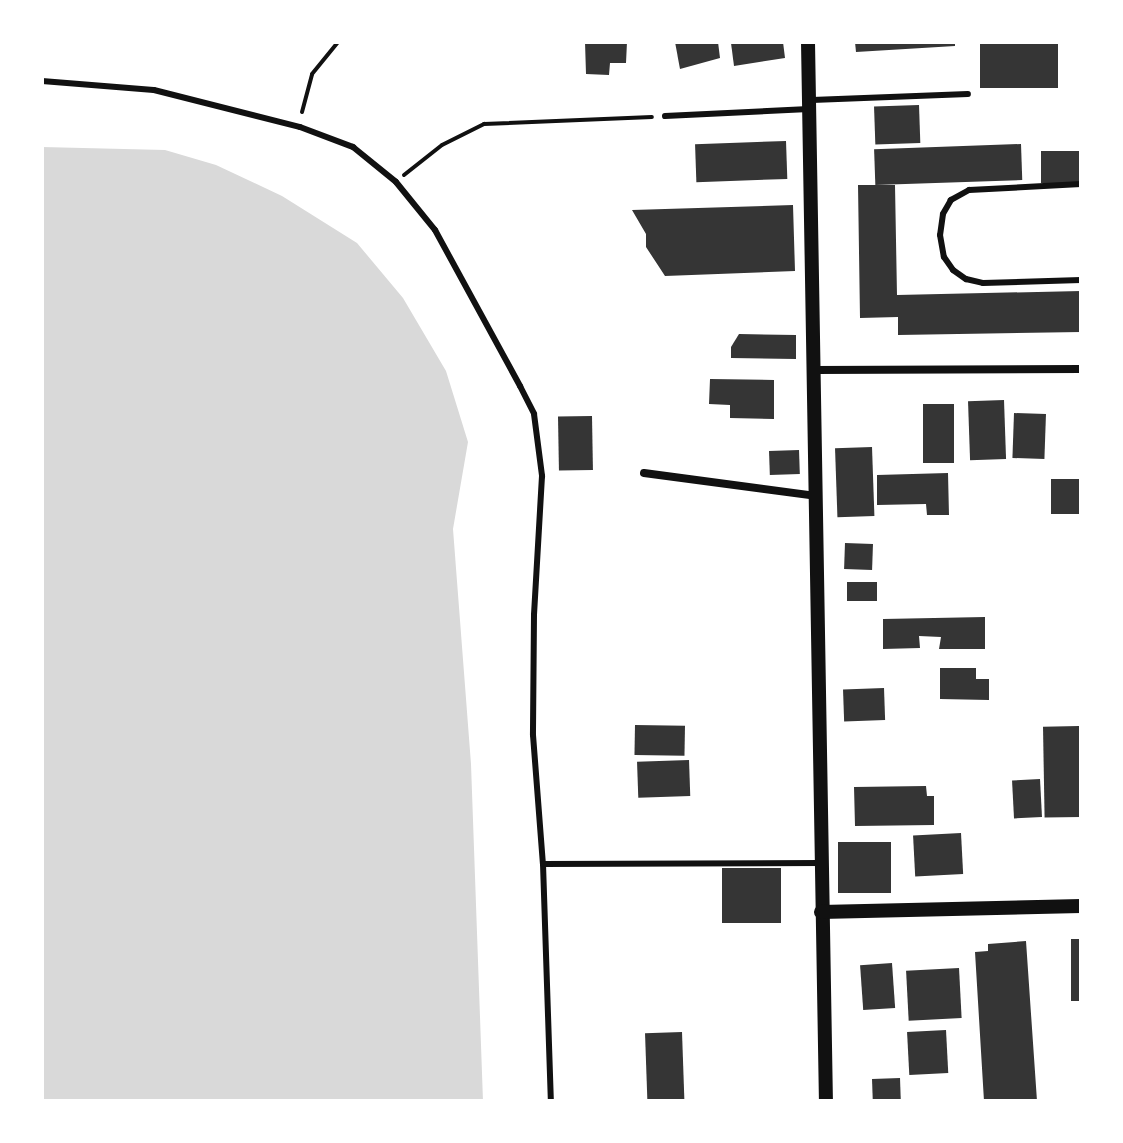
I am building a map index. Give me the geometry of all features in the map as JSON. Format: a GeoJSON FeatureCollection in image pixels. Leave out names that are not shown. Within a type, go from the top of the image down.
{"type":"FeatureCollection","features":[{"type":"Feature","properties":{"kind":"street"},"geometry":{"type":"LineString","coordinates":[[808,42],[826,1101]]}},
{"type":"Feature","properties":{"kind":"street"},"geometry":{"type":"LineString","coordinates":[[814,370],[1081,369]]}},
{"type":"Feature","properties":{"kind":"street"},"geometry":{"type":"LineString","coordinates":[[644,473],[817,496]]}},
{"type":"Feature","properties":{"kind":"street"},"geometry":{"type":"LineString","coordinates":[[821,912],[1081,906]]}},
{"type":"Feature","properties":{"kind":"lane"},"geometry":{"type":"LineString","coordinates":[[42,81],[154,90],[300,127],[353,147],[396,182],[426,218],[451,257],[534,414],[542,476],[534,615],[533,735],[543,864],[551,1101]]}},
{"type":"Feature","properties":{"kind":"lane"},"geometry":{"type":"LineString","coordinates":[[665,116],[968,94]]}},
{"type":"Feature","properties":{"kind":"lane"},"geometry":{"type":"LineString","coordinates":[[1081,184],[969,190],[951,200],[943,214],[940,235],[944,257],[953,270],[966,279],[983,283],[1081,280]]}},
{"type":"Feature","properties":{"kind":"lane"},"geometry":{"type":"LineString","coordinates":[[543,864],[821,863]]}},
{"type":"Feature","properties":{"kind":"path"},"geometry":{"type":"LineString","coordinates":[[300,127],[312,74],[338,42]]}},
{"type":"Feature","properties":{"kind":"path"},"geometry":{"type":"LineString","coordinates":[[396,182],[442,145],[484,124],[665,116]]}},
{"type":"Feature","properties":{"kind":"shaded area"},"geometry":{"type":"Polygon","coordinates":[[[42,147],[165,150],[216,165],[282,196],[357,243],[403,298],[446,371],[468,442],[453,529],[471,764],[483,1101],[42,1101],[42,147]]]}},
{"type":"Feature","properties":{"kind":"building"},"geometry":{"type":"Polygon","coordinates":[[[585,42],[627,42],[626,63],[610,63],[609,75],[586,74],[585,42]]]}},
{"type":"Feature","properties":{"kind":"building"},"geometry":{"type":"Polygon","coordinates":[[[675,42],[718,42],[720,58],[680,69],[675,42]]]}},
{"type":"Feature","properties":{"kind":"building"},"geometry":{"type":"Polygon","coordinates":[[[783,42],[785,58],[734,66],[731,43],[783,42]]]}},
{"type":"Feature","properties":{"kind":"building"},"geometry":{"type":"Polygon","coordinates":[[[855,42],[955,42],[955,46],[856,52],[855,42]]]}},
{"type":"Feature","properties":{"kind":"building"},"geometry":{"type":"Polygon","coordinates":[[[980,42],[1058,42],[1058,88],[980,88],[980,42]]]}},
{"type":"Feature","properties":{"kind":"building"},"geometry":{"type":"Polygon","coordinates":[[[919,105],[920,143],[875,145],[874,107],[919,105]]]}},
{"type":"Feature","properties":{"kind":"building"},"geometry":{"type":"Polygon","coordinates":[[[786,141],[787,179],[696,182],[695,144],[786,141]]]}},
{"type":"Feature","properties":{"kind":"building"},"geometry":{"type":"Polygon","coordinates":[[[1021,144],[1022,180],[875,185],[874,149],[1021,144]]]}},
{"type":"Feature","properties":{"kind":"building"},"geometry":{"type":"Polygon","coordinates":[[[1041,151],[1081,151],[1081,183],[1041,183],[1041,151]]]}},
{"type":"Feature","properties":{"kind":"building"},"geometry":{"type":"Polygon","coordinates":[[[858,185],[895,185],[897,295],[1081,291],[1081,332],[898,335],[898,317],[860,318],[858,185]]]}},
{"type":"Feature","properties":{"kind":"building"},"geometry":{"type":"Polygon","coordinates":[[[793,205],[795,271],[665,276],[646,247],[646,234],[632,210],[793,205]]]}},
{"type":"Feature","properties":{"kind":"building"},"geometry":{"type":"Polygon","coordinates":[[[739,334],[796,335],[796,359],[731,358],[731,347],[739,334]]]}},
{"type":"Feature","properties":{"kind":"building"},"geometry":{"type":"Polygon","coordinates":[[[710,379],[774,380],[774,419],[730,418],[730,405],[709,404],[710,379]]]}},
{"type":"Feature","properties":{"kind":"building"},"geometry":{"type":"Polygon","coordinates":[[[1004,400],[1006,459],[970,460],[968,401],[1004,400]]]}},
{"type":"Feature","properties":{"kind":"building"},"geometry":{"type":"Polygon","coordinates":[[[923,404],[954,404],[954,463],[923,463],[923,404]]]}},
{"type":"Feature","properties":{"kind":"building"},"geometry":{"type":"Polygon","coordinates":[[[1014,413],[1046,414],[1044,459],[1012,458],[1014,413]]]}},
{"type":"Feature","properties":{"kind":"building"},"geometry":{"type":"Polygon","coordinates":[[[592,416],[593,470],[559,471],[558,417],[592,416]]]}},
{"type":"Feature","properties":{"kind":"building"},"geometry":{"type":"Polygon","coordinates":[[[872,447],[874,516],[837,517],[835,448],[872,447]]]}},
{"type":"Feature","properties":{"kind":"building"},"geometry":{"type":"Polygon","coordinates":[[[799,450],[800,474],[770,475],[769,451],[799,450]]]}},
{"type":"Feature","properties":{"kind":"building"},"geometry":{"type":"Polygon","coordinates":[[[948,473],[949,515],[927,515],[926,504],[877,505],[877,475],[948,473]]]}},
{"type":"Feature","properties":{"kind":"building"},"geometry":{"type":"Polygon","coordinates":[[[1051,479],[1081,479],[1081,514],[1051,514],[1051,479]]]}},
{"type":"Feature","properties":{"kind":"building"},"geometry":{"type":"Polygon","coordinates":[[[845,543],[873,544],[872,570],[844,569],[845,543]]]}},
{"type":"Feature","properties":{"kind":"building"},"geometry":{"type":"Polygon","coordinates":[[[847,582],[877,582],[877,601],[847,601],[847,582]]]}},
{"type":"Feature","properties":{"kind":"building"},"geometry":{"type":"Polygon","coordinates":[[[985,617],[985,649],[939,649],[941,637],[919,636],[920,648],[883,649],[883,619],[985,617]]]}},
{"type":"Feature","properties":{"kind":"building"},"geometry":{"type":"Polygon","coordinates":[[[940,668],[976,668],[976,679],[989,679],[989,700],[940,699],[940,668]]]}},
{"type":"Feature","properties":{"kind":"building"},"geometry":{"type":"Polygon","coordinates":[[[884,688],[885,720],[844,721],[843,689],[884,688]]]}},
{"type":"Feature","properties":{"kind":"building"},"geometry":{"type":"Polygon","coordinates":[[[635,725],[685,726],[684,756],[634,755],[635,725]]]}},
{"type":"Feature","properties":{"kind":"building"},"geometry":{"type":"Polygon","coordinates":[[[1079,726],[1081,817],[1045,818],[1043,727],[1079,726]]]}},
{"type":"Feature","properties":{"kind":"building"},"geometry":{"type":"Polygon","coordinates":[[[689,760],[690,796],[638,798],[637,762],[689,760]]]}},
{"type":"Feature","properties":{"kind":"building"},"geometry":{"type":"Polygon","coordinates":[[[1040,779],[1042,817],[1014,818],[1012,780],[1040,779]]]}},
{"type":"Feature","properties":{"kind":"building"},"geometry":{"type":"Polygon","coordinates":[[[926,786],[927,796],[934,796],[934,825],[855,826],[854,787],[926,786]]]}},
{"type":"Feature","properties":{"kind":"building"},"geometry":{"type":"Polygon","coordinates":[[[961,833],[963,874],[915,876],[913,836],[961,833]]]}},
{"type":"Feature","properties":{"kind":"building"},"geometry":{"type":"Polygon","coordinates":[[[838,842],[891,842],[891,893],[838,893],[838,842]]]}},
{"type":"Feature","properties":{"kind":"building"},"geometry":{"type":"Polygon","coordinates":[[[722,868],[781,868],[781,923],[722,923],[722,868]]]}},
{"type":"Feature","properties":{"kind":"building"},"geometry":{"type":"Polygon","coordinates":[[[1071,939],[1081,939],[1081,1001],[1071,1001],[1071,939]]]}},
{"type":"Feature","properties":{"kind":"building"},"geometry":{"type":"Polygon","coordinates":[[[1026,941],[1037,1101],[984,1101],[975,952],[988,951],[988,944],[1026,941]]]}},
{"type":"Feature","properties":{"kind":"building"},"geometry":{"type":"Polygon","coordinates":[[[892,963],[895,1008],[863,1010],[860,965],[892,963]]]}},
{"type":"Feature","properties":{"kind":"building"},"geometry":{"type":"Polygon","coordinates":[[[959,968],[962,1018],[909,1021],[906,971],[959,968]]]}},
{"type":"Feature","properties":{"kind":"building"},"geometry":{"type":"Polygon","coordinates":[[[946,1030],[948,1073],[909,1075],[907,1032],[946,1030]]]}},
{"type":"Feature","properties":{"kind":"building"},"geometry":{"type":"Polygon","coordinates":[[[682,1032],[684,1101],[647,1101],[645,1033],[682,1032]]]}},
{"type":"Feature","properties":{"kind":"building"},"geometry":{"type":"Polygon","coordinates":[[[900,1078],[901,1101],[873,1101],[872,1079],[900,1078]]]}}]}
